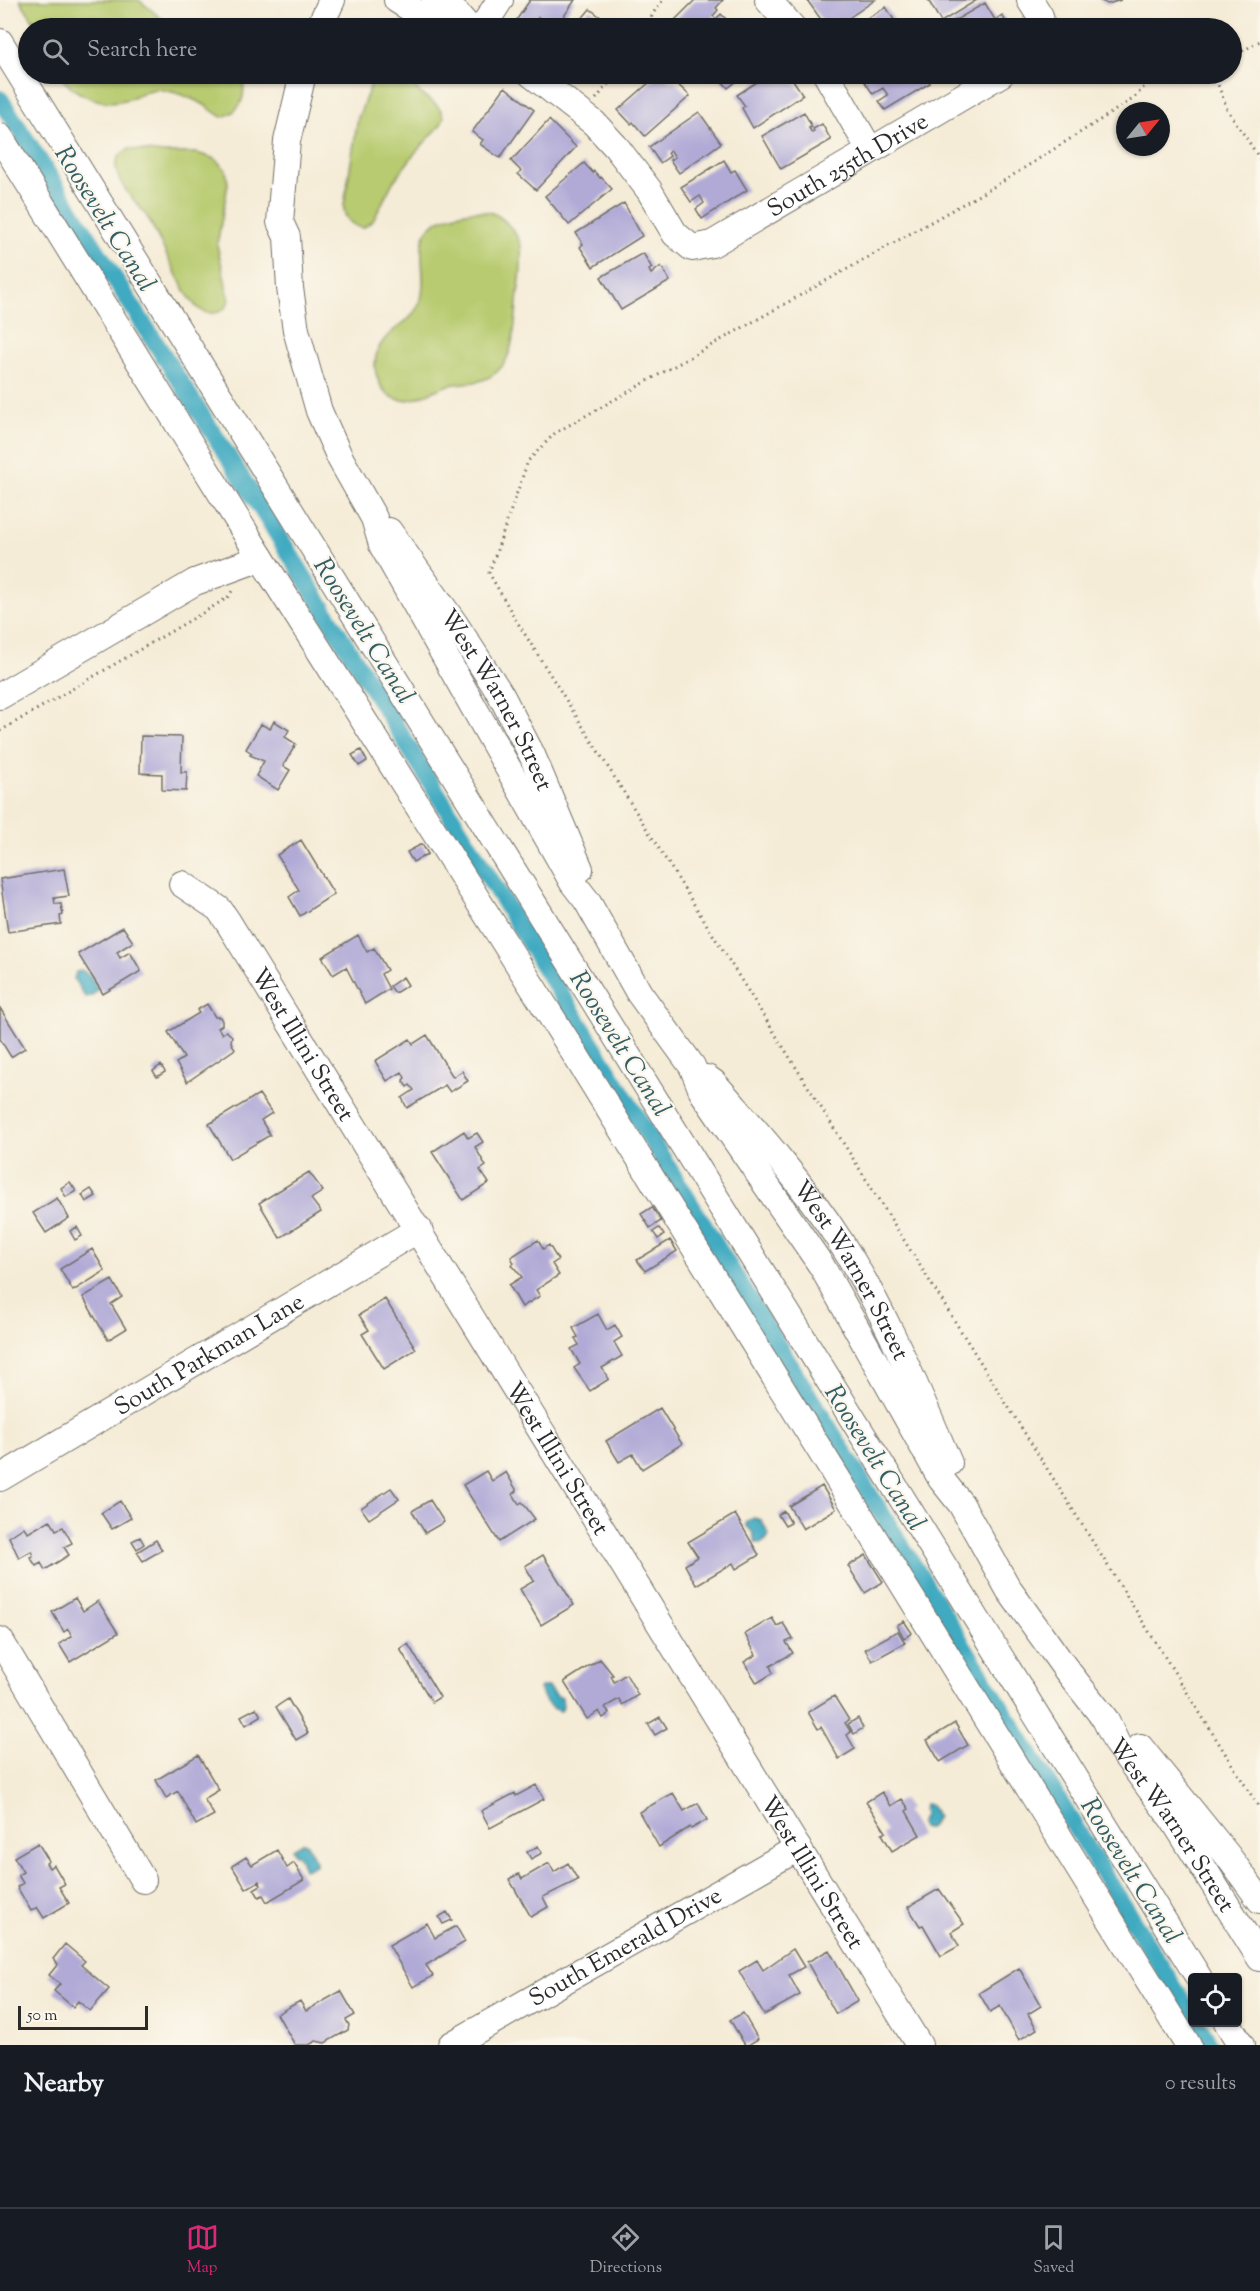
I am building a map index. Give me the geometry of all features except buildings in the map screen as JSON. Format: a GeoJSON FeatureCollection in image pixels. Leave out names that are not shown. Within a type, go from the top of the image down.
{"type":"FeatureCollection","features":[{"type":"Feature","properties":{"kind":"street"},"geometry":{"type":"LineString","coordinates":[[324,18],[332,0]]}},
{"type":"Feature","properties":{"kind":"street"},"geometry":{"type":"LineString","coordinates":[[343,18],[351,0]]}},
{"type":"Feature","properties":{"kind":"street"},"geometry":{"type":"LineString","coordinates":[[397,0],[426,18]]}},
{"type":"Feature","properties":{"kind":"street"},"geometry":{"type":"LineString","coordinates":[[435,0],[460,18]]}},
{"type":"Feature","properties":{"kind":"street"},"geometry":{"type":"LineString","coordinates":[[488,18],[500,0]]}},
{"type":"Feature","properties":{"kind":"street"},"geometry":{"type":"LineString","coordinates":[[768,0],[784,18]]}},
{"type":"Feature","properties":{"kind":"street"},"geometry":{"type":"LineString","coordinates":[[1030,0],[1040,18]]}},
{"type":"Feature","properties":{"kind":"street"},"geometry":{"type":"LineString","coordinates":[[0,42],[18,71]]}},
{"type":"Feature","properties":{"kind":"street"},"geometry":{"type":"LineString","coordinates":[[26,84],[1197,1973]]}},
{"type":"Feature","properties":{"kind":"street","name":"West Warner Street"},"geometry":{"type":"LineString","coordinates":[[300,84],[292,114],[283,166],[280,222],[287,237],[290,288],[296,330],[312,387],[340,458],[374,518],[392,534],[501,694],[532,755],[563,826],[581,872],[587,901],[639,993],[692,1066],[703,1093],[821,1265],[941,1479],[961,1504],[1009,1590],[1058,1659],[1105,1719],[1117,1744],[1174,1821],[1260,1958]]}},
{"type":"Feature","properties":{"kind":"street","name":"West Warner Street"},"geometry":{"type":"LineString","coordinates":[[287,237],[294,222],[297,177],[305,126],[317,84]]}},
{"type":"Feature","properties":{"kind":"street","name":"South 255th Drive"},"geometry":{"type":"LineString","coordinates":[[544,84],[594,123],[617,148],[649,190],[675,234],[692,248],[712,244],[983,84]]}},
{"type":"Feature","properties":{"kind":"street"},"geometry":{"type":"LineString","coordinates":[[832,84],[870,150]]}},
{"type":"Feature","properties":{"kind":"street"},"geometry":{"type":"LineString","coordinates":[[0,137],[261,558],[568,1043],[1188,2045]]}},
{"type":"Feature","properties":{"kind":"street"},"geometry":{"type":"LineString","coordinates":[[0,696],[195,582],[261,558]]}},
{"type":"Feature","properties":{"kind":"street","name":"West Illini Street"},"geometry":{"type":"LineString","coordinates":[[182,884],[219,909],[228,922],[919,2045]]}},
{"type":"Feature","properties":{"kind":"street","name":"South Parkman Lane"},"geometry":{"type":"LineString","coordinates":[[0,1478],[419,1229]]}},
{"type":"Feature","properties":{"kind":"street"},"geometry":{"type":"LineString","coordinates":[[0,1640],[143,1880]]}},
{"type":"Feature","properties":{"kind":"street","name":"West Warner Street"},"geometry":{"type":"LineString","coordinates":[[1105,1719],[1128,1733],[1228,1856],[1260,1900]]}},
{"type":"Feature","properties":{"kind":"street","name":"South Emerald Drive"},"geometry":{"type":"LineString","coordinates":[[452,2045],[798,1848]]}},
{"type":"Feature","properties":{"kind":"street"},"geometry":{"type":"LineString","coordinates":[[1230,2027],[1241,2045]]}},
{"type":"Feature","properties":{"kind":"path"},"geometry":{"type":"LineString","coordinates":[[651,18],[663,0]]}},
{"type":"Feature","properties":{"kind":"path"},"geometry":{"type":"LineString","coordinates":[[1242,51],[1260,41]]}},
{"type":"Feature","properties":{"kind":"path"},"geometry":{"type":"LineString","coordinates":[[591,105],[608,84]]}},
{"type":"Feature","properties":{"kind":"path"},"geometry":{"type":"LineString","coordinates":[[1147,84],[1133,99],[1002,182],[555,433],[528,461],[489,573],[522,631],[1260,1809]]}},
{"type":"Feature","properties":{"kind":"path"},"geometry":{"type":"LineString","coordinates":[[1218,84],[1227,109],[1260,159]]}},
{"type":"Feature","properties":{"kind":"path"},"geometry":{"type":"LineString","coordinates":[[0,731],[227,598],[238,583]]}},
{"type":"Feature","properties":{"kind":"green space"},"geometry":{"type":"Polygon","coordinates":[[[20,0],[139,0],[161,18],[32,18],[20,0]]]}},
{"type":"Feature","properties":{"kind":"green space"},"geometry":{"type":"Polygon","coordinates":[[[67,84],[244,84],[244,87],[239,106],[222,117],[194,100],[158,89],[149,90],[128,99],[108,102],[89,97],[67,84]]]}},
{"type":"Feature","properties":{"kind":"green space"},"geometry":{"type":"Polygon","coordinates":[[[371,84],[414,84],[421,94],[437,106],[444,118],[440,126],[393,182],[373,221],[363,228],[349,220],[344,205],[358,118],[371,84]]]}},
{"type":"Feature","properties":{"kind":"green space"},"geometry":{"type":"Polygon","coordinates":[[[129,149],[163,153],[197,153],[215,159],[226,170],[228,184],[217,245],[229,298],[222,310],[208,313],[198,308],[193,302],[149,220],[120,181],[116,163],[120,156],[129,149]]]}},
{"type":"Feature","properties":{"kind":"green space"},"geometry":{"type":"Polygon","coordinates":[[[473,211],[490,212],[501,218],[513,231],[521,246],[521,271],[515,325],[508,357],[495,373],[481,381],[449,385],[414,399],[394,398],[388,394],[379,381],[376,374],[376,358],[385,339],[417,309],[422,292],[423,242],[429,228],[445,218],[473,211]]]}},
{"type":"Feature","properties":{"kind":"water"},"geometry":{"type":"Polygon","coordinates":[[[82,970],[90,976],[98,989],[92,996],[85,997],[74,979],[76,972],[82,970]]]}},
{"type":"Feature","properties":{"kind":"water"},"geometry":{"type":"Polygon","coordinates":[[[754,1518],[761,1520],[769,1534],[762,1543],[755,1542],[753,1533],[746,1525],[747,1521],[754,1518]]]}},
{"type":"Feature","properties":{"kind":"water"},"geometry":{"type":"Polygon","coordinates":[[[540,1687],[548,1687],[555,1695],[562,1698],[561,1711],[552,1708],[547,1703],[540,1687]]]}},
{"type":"Feature","properties":{"kind":"water"},"geometry":{"type":"Polygon","coordinates":[[[925,1804],[930,1805],[937,1817],[926,1829],[920,1824],[925,1804]]]}},
{"type":"Feature","properties":{"kind":"water"},"geometry":{"type":"Polygon","coordinates":[[[303,1842],[307,1844],[316,1862],[316,1865],[304,1869],[298,1854],[295,1854],[292,1849],[303,1842]]]}},
{"type":"Feature","properties":{"kind":"waterway","name":"Roosevelt Canal"},"geometry":{"type":"LineString","coordinates":[[0,99],[271,524],[1188,2011]]}},
{"type":"Feature","properties":{"kind":"waterway","name":"Roosevelt Canal"},"geometry":{"type":"LineString","coordinates":[[1199,2027],[1210,2045]]}}]}
